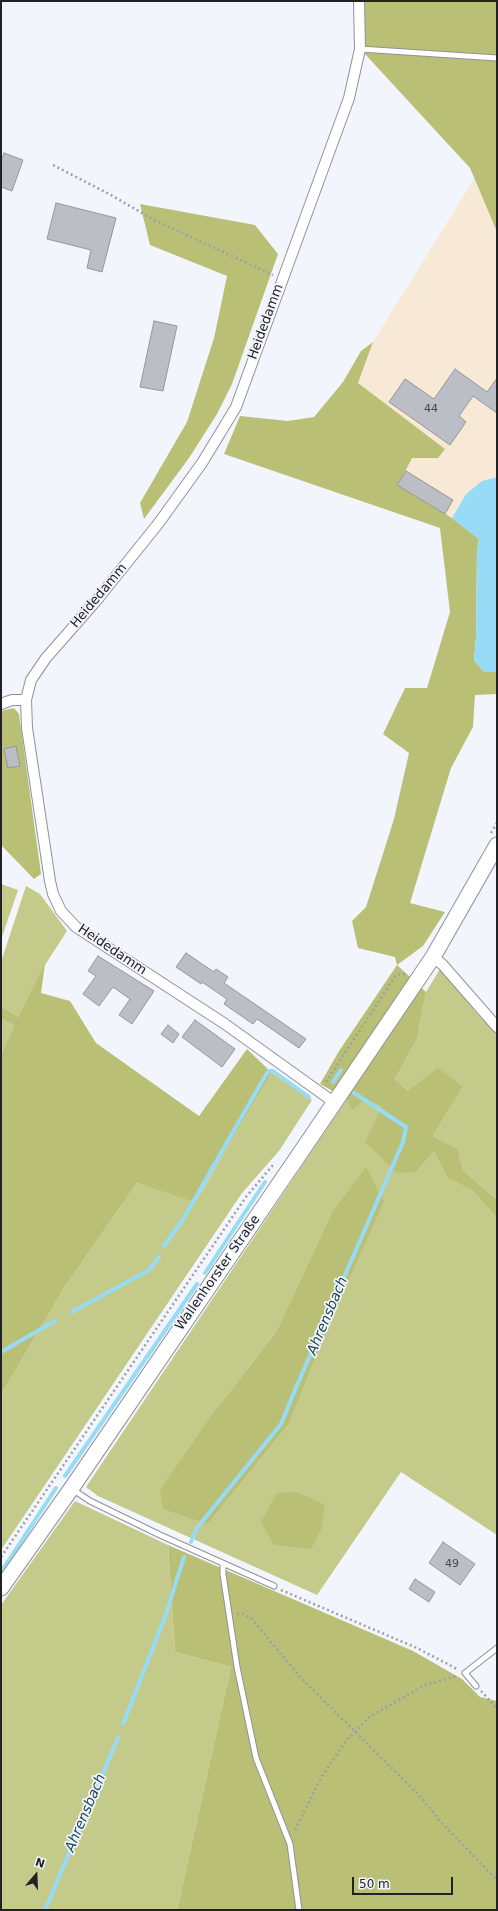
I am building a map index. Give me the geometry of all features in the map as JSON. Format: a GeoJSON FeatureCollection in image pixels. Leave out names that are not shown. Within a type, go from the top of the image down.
{"type":"FeatureCollection","features":[{"type":"Feature","properties":{"kind":"main road","name":"Wallenhorster Straße"},"geometry":{"type":"LineString","coordinates":[[1,1588],[71,1489],[433,957],[494,840]]}},
{"type":"Feature","properties":{"kind":"street","name":"Heidedamm"},"geometry":{"type":"LineString","coordinates":[[335,1103],[225,1024],[76,927],[61,911],[52,894],[27,728],[26,700],[31,680],[46,658],[96,601],[158,524],[216,442],[236,407],[349,98],[360,49],[359,1]]}},
{"type":"Feature","properties":{"kind":"street"},"geometry":{"type":"LineString","coordinates":[[1,704],[12,700],[26,700]]}},
{"type":"Feature","properties":{"kind":"street"},"geometry":{"type":"LineString","coordinates":[[433,957],[442,964],[497,1027]]}},
{"type":"Feature","properties":{"kind":"lane"},"geometry":{"type":"LineString","coordinates":[[360,49],[497,58]]}},
{"type":"Feature","properties":{"kind":"lane"},"geometry":{"type":"LineString","coordinates":[[71,1489],[97,1504],[223,1564],[274,1586]]}},
{"type":"Feature","properties":{"kind":"lane"},"geometry":{"type":"LineString","coordinates":[[223,1564],[223,1574],[237,1667],[256,1758],[290,1844],[299,1910]]}},
{"type":"Feature","properties":{"kind":"lane"},"geometry":{"type":"LineString","coordinates":[[476,1686],[464,1673],[497,1648]]}},
{"type":"Feature","properties":{"kind":"path"},"geometry":{"type":"LineString","coordinates":[[53,166],[111,195],[154,220],[282,279]]}},
{"type":"Feature","properties":{"kind":"path"},"geometry":{"type":"LineString","coordinates":[[494,840],[497,823]]}},
{"type":"Feature","properties":{"kind":"path"},"geometry":{"type":"LineString","coordinates":[[320,1093],[327,1080],[396,976],[409,974]]}},
{"type":"Feature","properties":{"kind":"path"},"geometry":{"type":"LineString","coordinates":[[1,1557],[246,1197],[276,1161]]}},
{"type":"Feature","properties":{"kind":"path"},"geometry":{"type":"LineString","coordinates":[[274,1586],[417,1648],[464,1673]]}},
{"type":"Feature","properties":{"kind":"path"},"geometry":{"type":"LineString","coordinates":[[229,1615],[243,1614],[252,1619],[298,1676],[355,1730],[419,1795],[442,1823],[497,1880]]}},
{"type":"Feature","properties":{"kind":"path"},"geometry":{"type":"LineString","coordinates":[[290,1844],[304,1809],[319,1781],[355,1730],[369,1717],[411,1691],[464,1673]]}},
{"type":"Feature","properties":{"kind":"path"},"geometry":{"type":"LineString","coordinates":[[476,1686],[497,1708]]}},
{"type":"Feature","properties":{"kind":"shaded area"},"geometry":{"type":"Polygon","coordinates":[[[474,179],[497,232],[497,477],[482,481],[466,494],[452,518],[397,485],[412,458],[437,458],[358,383],[373,342],[474,179]]]}},
{"type":"Feature","properties":{"kind":"green space"},"geometry":{"type":"Polygon","coordinates":[[[365,1],[497,1],[497,232],[470,168],[365,54],[365,1]]]}},
{"type":"Feature","properties":{"kind":"green space"},"geometry":{"type":"Polygon","coordinates":[[[140,204],[255,225],[278,254],[232,384],[217,414],[189,458],[144,519],[140,503],[187,422],[214,338],[227,276],[150,245],[140,204]]]}},
{"type":"Feature","properties":{"kind":"green space"},"geometry":{"type":"Polygon","coordinates":[[[373,342],[358,383],[445,449],[438,458],[412,458],[398,485],[452,518],[479,539],[477,551],[476,637],[474,660],[484,672],[497,672],[497,694],[475,695],[473,727],[451,768],[410,903],[445,912],[423,946],[397,965],[395,957],[358,948],[352,921],[366,907],[394,819],[409,753],[383,734],[405,688],[427,688],[450,612],[440,528],[224,454],[240,416],[288,421],[314,417],[343,382],[361,351],[373,342]]]}},
{"type":"Feature","properties":{"kind":"green space"},"geometry":{"type":"Polygon","coordinates":[[[14,708],[19,714],[41,874],[34,879],[1,845],[1,711],[14,708]]]}},
{"type":"Feature","properties":{"kind":"green space"},"geometry":{"type":"Polygon","coordinates":[[[1,884],[18,890],[1,940],[1,884]]]}},
{"type":"Feature","properties":{"kind":"green space"},"geometry":{"type":"Polygon","coordinates":[[[26,886],[40,894],[67,931],[45,965],[18,1017],[1,1006],[1,962],[26,886]]]}},
{"type":"Feature","properties":{"kind":"green space"},"geometry":{"type":"Polygon","coordinates":[[[45,964],[41,993],[70,1001],[96,1043],[199,1116],[247,1049],[272,1073],[195,1202],[137,1183],[64,1288],[1,1395],[1,1054],[14,1026],[1,1018],[1,1006],[18,1017],[45,964]]]}},
{"type":"Feature","properties":{"kind":"green space"},"geometry":{"type":"Polygon","coordinates":[[[397,965],[426,992],[417,1039],[395,1079],[408,1091],[438,1068],[463,1087],[433,1136],[458,1149],[463,1170],[497,1200],[497,1218],[472,1190],[448,1179],[434,1152],[416,1172],[397,1173],[365,1142],[382,1107],[365,1099],[352,1110],[347,1099],[320,1084],[339,1051],[397,965]]]}},
{"type":"Feature","properties":{"kind":"green space"},"geometry":{"type":"Polygon","coordinates":[[[440,969],[479,1016],[497,1033],[497,1200],[463,1170],[458,1149],[433,1136],[463,1087],[408,1091],[395,1079],[417,1039],[426,992],[440,969]]]}},
{"type":"Feature","properties":{"kind":"green space"},"geometry":{"type":"Polygon","coordinates":[[[1,1018],[14,1026],[1,1054],[1,1018]]]}},
{"type":"Feature","properties":{"kind":"green space"},"geometry":{"type":"Polygon","coordinates":[[[272,1073],[312,1100],[279,1151],[242,1193],[1,1550],[1,1395],[64,1288],[137,1183],[196,1201],[272,1073]]]}},
{"type":"Feature","properties":{"kind":"green space"},"geometry":{"type":"Polygon","coordinates":[[[347,1099],[365,1099],[382,1107],[416,1172],[434,1152],[448,1179],[472,1190],[497,1218],[497,1535],[401,1472],[317,1595],[98,1496],[86,1487],[347,1099]],[[331,1214],[276,1332],[216,1409],[208,1524],[289,1424],[330,1322],[331,1214]]]}},
{"type":"Feature","properties":{"kind":"green space"},"geometry":{"type":"Polygon","coordinates":[[[366,1167],[384,1201],[330,1322],[289,1424],[208,1524],[163,1509],[160,1490],[216,1409],[276,1332],[331,1214],[366,1167]]]}},
{"type":"Feature","properties":{"kind":"green space"},"geometry":{"type":"Polygon","coordinates":[[[297,1492],[325,1505],[321,1530],[311,1549],[274,1545],[261,1522],[277,1493],[297,1492]]]}},
{"type":"Feature","properties":{"kind":"green space"},"geometry":{"type":"Polygon","coordinates":[[[75,1501],[168,1545],[175,1652],[231,1667],[177,1910],[1,1910],[1,1605],[75,1501]]]}},
{"type":"Feature","properties":{"kind":"green space"},"geometry":{"type":"Polygon","coordinates":[[[168,1545],[413,1651],[462,1679],[480,1697],[497,1701],[497,1910],[177,1910],[231,1667],[175,1652],[168,1545]]]}},
{"type":"Feature","properties":{"kind":"water"},"geometry":{"type":"Polygon","coordinates":[[[497,477],[497,672],[484,672],[474,660],[476,637],[477,551],[479,539],[452,518],[466,494],[482,481],[497,477]]]}},
{"type":"Feature","properties":{"kind":"building"},"geometry":{"type":"Polygon","coordinates":[[[4,153],[23,160],[12,191],[1,187],[1,161],[4,153]]]}},
{"type":"Feature","properties":{"kind":"building"},"geometry":{"type":"Polygon","coordinates":[[[56,203],[116,218],[102,272],[87,268],[91,250],[47,239],[56,203]]]}},
{"type":"Feature","properties":{"kind":"building"},"geometry":{"type":"Polygon","coordinates":[[[154,321],[177,326],[163,391],[140,387],[154,321]]]}},
{"type":"Feature","properties":{"kind":"building"},"geometry":{"type":"Polygon","coordinates":[[[455,369],[487,392],[497,378],[497,413],[473,396],[459,416],[466,422],[450,445],[389,402],[405,379],[434,399],[455,369]]]}},
{"type":"Feature","properties":{"kind":"building"},"geometry":{"type":"Polygon","coordinates":[[[406,471],[453,500],[445,514],[397,485],[406,471]]]}},
{"type":"Feature","properties":{"kind":"building"},"geometry":{"type":"Polygon","coordinates":[[[16,746],[20,766],[8,768],[4,749],[16,746]]]}},
{"type":"Feature","properties":{"kind":"building"},"geometry":{"type":"Polygon","coordinates":[[[186,953],[214,972],[216,969],[228,977],[224,983],[306,1039],[299,1048],[257,1019],[253,1024],[224,1004],[227,999],[176,967],[186,953]]]}},
{"type":"Feature","properties":{"kind":"building"},"geometry":{"type":"Polygon","coordinates":[[[98,956],[154,991],[132,1024],[119,1015],[130,999],[113,987],[99,1006],[83,994],[96,976],[88,971],[98,956]]]}},
{"type":"Feature","properties":{"kind":"building"},"geometry":{"type":"Polygon","coordinates":[[[195,1020],[235,1049],[222,1067],[182,1037],[195,1020]]]}},
{"type":"Feature","properties":{"kind":"building"},"geometry":{"type":"Polygon","coordinates":[[[168,1025],[179,1034],[173,1043],[161,1034],[168,1025]]]}},
{"type":"Feature","properties":{"kind":"building"},"geometry":{"type":"Polygon","coordinates":[[[443,1542],[475,1564],[460,1585],[429,1563],[443,1542]]]}},
{"type":"Feature","properties":{"kind":"building"},"geometry":{"type":"Polygon","coordinates":[[[415,1579],[435,1592],[429,1602],[409,1589],[415,1579]]]}},
{"type":"Feature","properties":{"kind":"waterway","name":"Ahrensbach"},"geometry":{"type":"LineString","coordinates":[[333,1082],[341,1070]]}},
{"type":"Feature","properties":{"kind":"waterway"},"geometry":{"type":"LineString","coordinates":[[164,1246],[182,1221],[268,1071],[273,1071],[309,1097]]}},
{"type":"Feature","properties":{"kind":"waterway","name":"Ahrensbach"},"geometry":{"type":"LineString","coordinates":[[191,1542],[197,1528],[281,1424],[403,1142],[406,1127],[354,1093]]}},
{"type":"Feature","properties":{"kind":"waterway"},"geometry":{"type":"LineString","coordinates":[[205,1273],[265,1182]]}},
{"type":"Feature","properties":{"kind":"waterway"},"geometry":{"type":"LineString","coordinates":[[72,1312],[149,1270],[159,1257]]}},
{"type":"Feature","properties":{"kind":"waterway"},"geometry":{"type":"LineString","coordinates":[[65,1476],[197,1284]]}},
{"type":"Feature","properties":{"kind":"waterway"},"geometry":{"type":"LineString","coordinates":[[1,1352],[55,1321]]}},
{"type":"Feature","properties":{"kind":"waterway"},"geometry":{"type":"LineString","coordinates":[[1,1572],[56,1488]]}},
{"type":"Feature","properties":{"kind":"waterway","name":"Ahrensbach"},"geometry":{"type":"LineString","coordinates":[[123,1724],[165,1617],[184,1557]]}},
{"type":"Feature","properties":{"kind":"waterway","name":"Ahrensbach"},"geometry":{"type":"LineString","coordinates":[[45,1910],[118,1738]]}}]}
